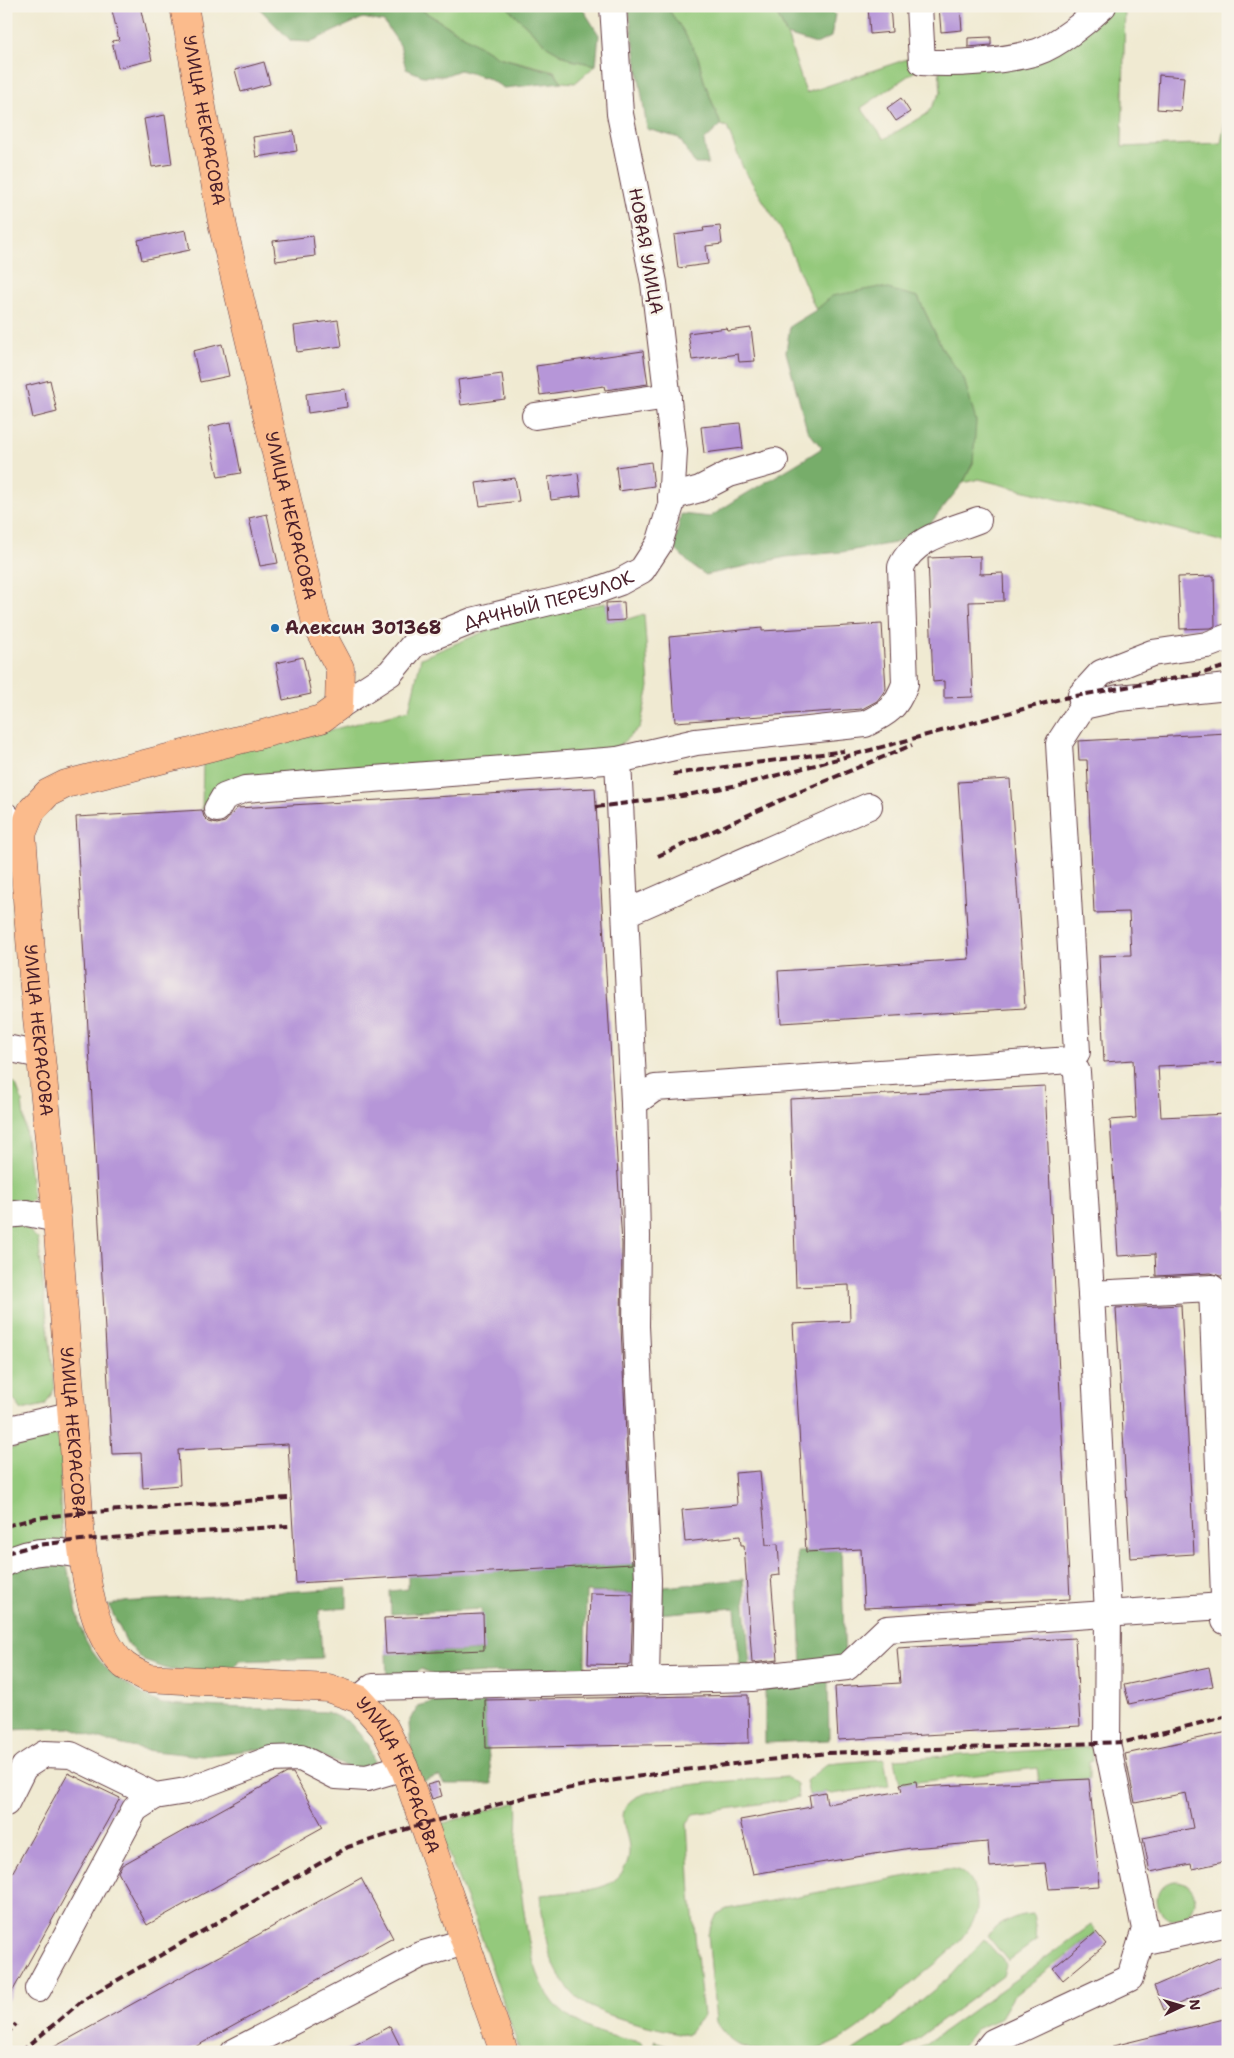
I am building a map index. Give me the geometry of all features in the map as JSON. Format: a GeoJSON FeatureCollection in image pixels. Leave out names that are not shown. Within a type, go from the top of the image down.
{"type":"FeatureCollection","features":[{"type":"Feature","properties":{"kind":"main road","name":"УЛИЦА НЕКРАСОВА"},"geometry":{"type":"LineString","coordinates":[[184,6],[223,227],[316,623],[340,668],[339,706],[321,719],[66,784],[48,793],[14,825],[41,1055],[57,1219],[70,1415],[86,1581],[105,1642],[125,1665],[147,1678],[328,1688],[359,1699],[384,1728],[404,1767],[504,2052]]}},
{"type":"Feature","properties":{"kind":"street","name":"НОВАЯ УЛИЦА"},"geometry":{"type":"LineString","coordinates":[[613,6],[620,114],[654,282],[668,396],[674,451],[671,497]]}},
{"type":"Feature","properties":{"kind":"street"},"geometry":{"type":"LineString","coordinates":[[919,6],[922,62],[945,64],[993,59],[1038,51],[1080,27],[1103,6]]}},
{"type":"Feature","properties":{"kind":"street"},"geometry":{"type":"LineString","coordinates":[[535,416],[668,396]]}},
{"type":"Feature","properties":{"kind":"street"},"geometry":{"type":"LineString","coordinates":[[671,497],[700,489],[729,474],[774,461]]}},
{"type":"Feature","properties":{"kind":"street","name":"ДАЧНЫЙ ПЕРЕУЛОК"},"geometry":{"type":"LineString","coordinates":[[339,706],[390,673],[414,644],[472,621],[595,591],[620,582],[642,570],[659,544],[671,497]]}},
{"type":"Feature","properties":{"kind":"street"},"geometry":{"type":"LineString","coordinates":[[217,809],[224,797],[245,789],[618,760],[696,742],[865,724],[887,714],[899,700],[905,684],[901,567],[905,556],[922,541],[978,520]]}},
{"type":"Feature","properties":{"kind":"street"},"geometry":{"type":"LineString","coordinates":[[634,1103],[655,1088],[1071,1060],[1077,1052],[1059,743],[1083,706],[1081,695],[1101,673],[1152,653],[1207,645],[1228,637]]}},
{"type":"Feature","properties":{"kind":"street"},"geometry":{"type":"LineString","coordinates":[[1083,706],[1119,698],[1228,687]]}},
{"type":"Feature","properties":{"kind":"street"},"geometry":{"type":"LineString","coordinates":[[618,760],[634,1103],[637,1236],[636,1326],[648,1580],[646,1681]]}},
{"type":"Feature","properties":{"kind":"street"},"geometry":{"type":"LineString","coordinates":[[626,913],[869,806]]}},
{"type":"Feature","properties":{"kind":"street"},"geometry":{"type":"LineString","coordinates":[[6,1048],[41,1055]]}},
{"type":"Feature","properties":{"kind":"street"},"geometry":{"type":"LineString","coordinates":[[985,2052],[993,2042],[1130,1978],[1145,1929],[1107,1743],[1108,1613],[1092,1294],[1077,1072],[1071,1060]]}},
{"type":"Feature","properties":{"kind":"street"},"geometry":{"type":"LineString","coordinates":[[6,1215],[27,1213],[57,1219]]}},
{"type":"Feature","properties":{"kind":"street"},"geometry":{"type":"LineString","coordinates":[[359,1699],[373,1687],[752,1678],[847,1667],[887,1629],[1108,1613],[1226,1613],[1220,1288],[1092,1294]]}},
{"type":"Feature","properties":{"kind":"street"},"geometry":{"type":"LineString","coordinates":[[6,1430],[70,1415]]}},
{"type":"Feature","properties":{"kind":"street"},"geometry":{"type":"LineString","coordinates":[[6,1563],[16,1557],[43,1551],[64,1552],[83,1556]]}},
{"type":"Feature","properties":{"kind":"street"},"geometry":{"type":"LineString","coordinates":[[6,1803],[24,1767],[44,1754],[71,1755],[155,1796]]}},
{"type":"Feature","properties":{"kind":"street"},"geometry":{"type":"LineString","coordinates":[[38,1989],[135,1809],[155,1796],[186,1791],[271,1759],[301,1758],[336,1776],[367,1778],[404,1767]]}},
{"type":"Feature","properties":{"kind":"street"},"geometry":{"type":"LineString","coordinates":[[1141,1942],[1228,1923]]}},
{"type":"Feature","properties":{"kind":"street"},"geometry":{"type":"LineString","coordinates":[[234,2052],[413,1959],[465,1942]]}},
{"type":"Feature","properties":{"kind":"green space"},"geometry":{"type":"Polygon","coordinates":[[[257,6],[415,6],[498,57],[554,72],[562,82],[504,88],[487,78],[460,70],[444,76],[423,76],[406,69],[400,45],[384,22],[363,18],[310,42],[291,41],[257,6]]]}},
{"type":"Feature","properties":{"kind":"green space"},"geometry":{"type":"Polygon","coordinates":[[[415,6],[506,6],[547,46],[571,60],[596,65],[575,83],[562,82],[554,71],[498,57],[415,6]]]}},
{"type":"Feature","properties":{"kind":"green space"},"geometry":{"type":"Polygon","coordinates":[[[506,6],[581,6],[599,35],[596,65],[571,60],[547,46],[506,6]]]}},
{"type":"Feature","properties":{"kind":"green space"},"geometry":{"type":"Polygon","coordinates":[[[628,6],[666,6],[698,57],[704,81],[721,125],[704,141],[708,164],[695,164],[679,138],[647,129],[628,6]]]}},
{"type":"Feature","properties":{"kind":"green space"},"geometry":{"type":"Polygon","coordinates":[[[666,6],[773,6],[787,35],[806,93],[916,56],[918,69],[861,108],[884,139],[927,114],[941,92],[939,68],[1040,45],[1095,6],[1125,6],[1122,147],[1221,143],[1228,107],[1228,543],[979,479],[963,483],[973,463],[964,379],[943,350],[918,297],[833,296],[816,310],[783,233],[743,168],[727,127],[721,125],[704,81],[698,57],[666,6]]]}},
{"type":"Feature","properties":{"kind":"green space"},"geometry":{"type":"Polygon","coordinates":[[[773,6],[827,6],[835,14],[831,37],[816,44],[787,35],[773,6]]]}},
{"type":"Feature","properties":{"kind":"green space"},"geometry":{"type":"Polygon","coordinates":[[[880,287],[918,297],[943,350],[964,379],[976,421],[973,463],[963,483],[930,524],[895,543],[842,552],[786,557],[706,575],[691,565],[674,548],[681,514],[710,517],[822,448],[807,430],[786,352],[790,326],[816,310],[832,296],[880,287]]]}},
{"type":"Feature","properties":{"kind":"green space"},"geometry":{"type":"Polygon","coordinates":[[[606,603],[607,621],[625,620],[644,614],[649,687],[640,727],[613,751],[234,777],[216,788],[202,810],[203,757],[311,735],[409,710],[421,658],[520,617],[606,603]]]}},
{"type":"Feature","properties":{"kind":"green space"},"geometry":{"type":"Polygon","coordinates":[[[6,1079],[16,1085],[22,1101],[33,1199],[25,1206],[6,1208],[6,1079]]]}},
{"type":"Feature","properties":{"kind":"green space"},"geometry":{"type":"Polygon","coordinates":[[[6,1222],[22,1224],[38,1239],[55,1388],[45,1405],[22,1410],[11,1396],[6,1397],[6,1222]]]}},
{"type":"Feature","properties":{"kind":"green space"},"geometry":{"type":"Polygon","coordinates":[[[54,1427],[58,1439],[64,1446],[60,1496],[64,1546],[6,1559],[6,1450],[42,1440],[46,1430],[54,1427]]]}},
{"type":"Feature","properties":{"kind":"green space"},"geometry":{"type":"Polygon","coordinates":[[[841,1550],[845,1663],[802,1667],[797,1552],[841,1550]]]}},
{"type":"Feature","properties":{"kind":"green space"},"geometry":{"type":"Polygon","coordinates":[[[63,1559],[70,1578],[77,1615],[89,1646],[106,1667],[138,1692],[162,1704],[327,1712],[349,1722],[369,1745],[374,1762],[358,1772],[301,1747],[259,1749],[202,1756],[144,1750],[106,1741],[69,1728],[6,1730],[6,1570],[63,1559]]]}},
{"type":"Feature","properties":{"kind":"green space"},"geometry":{"type":"Polygon","coordinates":[[[640,1563],[639,1594],[586,1592],[585,1667],[436,1676],[421,1669],[406,1679],[387,1680],[386,1654],[484,1650],[481,1609],[391,1614],[390,1591],[408,1589],[408,1576],[640,1563]]]}},
{"type":"Feature","properties":{"kind":"green space"},"geometry":{"type":"Polygon","coordinates":[[[743,1579],[750,1668],[740,1669],[735,1608],[656,1614],[655,1588],[743,1579]]]}},
{"type":"Feature","properties":{"kind":"green space"},"geometry":{"type":"Polygon","coordinates":[[[347,1588],[347,1608],[319,1610],[322,1658],[239,1661],[231,1673],[170,1670],[144,1661],[127,1643],[109,1606],[120,1602],[347,1588]]]}},
{"type":"Feature","properties":{"kind":"green space"},"geometry":{"type":"Polygon","coordinates":[[[828,1681],[829,1740],[765,1743],[765,1688],[828,1681]]]}},
{"type":"Feature","properties":{"kind":"green space"},"geometry":{"type":"Polygon","coordinates":[[[440,1700],[485,1700],[486,1748],[488,1748],[492,1784],[444,1784],[439,1776],[420,1782],[411,1750],[409,1724],[418,1706],[440,1700]]]}},
{"type":"Feature","properties":{"kind":"green space"},"geometry":{"type":"Polygon","coordinates":[[[1092,1747],[1093,1761],[1089,1762],[1089,1779],[1039,1781],[1037,1768],[900,1784],[895,1759],[1092,1747]]]}},
{"type":"Feature","properties":{"kind":"green space"},"geometry":{"type":"Polygon","coordinates":[[[884,1759],[889,1786],[832,1794],[825,1792],[809,1795],[806,1781],[827,1764],[884,1759]]]}},
{"type":"Feature","properties":{"kind":"green space"},"geometry":{"type":"Polygon","coordinates":[[[787,1777],[797,1784],[798,1798],[694,1814],[687,1823],[691,1895],[703,2016],[687,2035],[636,2023],[599,2011],[574,1995],[558,1972],[550,1956],[545,1935],[540,1895],[598,1888],[610,1883],[619,1876],[626,1866],[629,1854],[623,1816],[627,1804],[633,1799],[662,1789],[707,1783],[787,1777]]]}},
{"type":"Feature","properties":{"kind":"green space"},"geometry":{"type":"Polygon","coordinates":[[[517,1802],[516,1852],[518,1869],[530,1948],[541,1981],[549,1996],[573,2020],[597,2032],[641,2042],[645,2052],[520,2052],[481,1936],[437,1825],[517,1802]]]}},
{"type":"Feature","properties":{"kind":"green space"},"geometry":{"type":"Polygon","coordinates":[[[946,1869],[963,1873],[972,1884],[977,1899],[974,1919],[954,1947],[865,2023],[826,2047],[792,2053],[747,2049],[733,2042],[721,2030],[716,2022],[708,1934],[717,1914],[727,1909],[946,1869]]]}},
{"type":"Feature","properties":{"kind":"green space"},"geometry":{"type":"Polygon","coordinates":[[[1176,1881],[1183,1882],[1189,1887],[1194,1893],[1194,1907],[1189,1913],[1183,1918],[1176,1919],[1169,1918],[1163,1913],[1158,1907],[1157,1900],[1158,1893],[1163,1887],[1169,1882],[1176,1881]]]}},
{"type":"Feature","properties":{"kind":"green space"},"geometry":{"type":"Polygon","coordinates":[[[1033,1914],[1037,1940],[1008,1961],[987,1935],[1008,1920],[1033,1914]]]}},
{"type":"Feature","properties":{"kind":"green space"},"geometry":{"type":"Polygon","coordinates":[[[1091,1925],[1096,1932],[1013,1997],[1000,2019],[976,2029],[957,2052],[915,2052],[1091,1925]]]}},
{"type":"Feature","properties":{"kind":"green space"},"geometry":{"type":"Polygon","coordinates":[[[984,1939],[1006,1964],[1003,1976],[899,2052],[850,2052],[890,2026],[952,1975],[984,1939]]]}},
{"type":"Feature","properties":{"kind":"green space"},"geometry":{"type":"Polygon","coordinates":[[[654,2041],[686,2051],[687,2052],[655,2052],[654,2041]]]}},
{"type":"Feature","properties":{"kind":"building"},"geometry":{"type":"Polygon","coordinates":[[[111,6],[140,6],[152,60],[118,68],[112,41],[119,40],[111,6]]]}},
{"type":"Feature","properties":{"kind":"building"},"geometry":{"type":"Polygon","coordinates":[[[868,6],[890,6],[892,32],[870,34],[868,6]]]}},
{"type":"Feature","properties":{"kind":"building"},"geometry":{"type":"Polygon","coordinates":[[[939,6],[960,6],[962,30],[941,32],[939,6]]]}},
{"type":"Feature","properties":{"kind":"building"},"geometry":{"type":"Polygon","coordinates":[[[991,37],[991,45],[968,47],[968,38],[991,37]]]}},
{"type":"Feature","properties":{"kind":"building"},"geometry":{"type":"Polygon","coordinates":[[[264,62],[270,84],[241,92],[235,70],[264,62]]]}},
{"type":"Feature","properties":{"kind":"building"},"geometry":{"type":"Polygon","coordinates":[[[1159,75],[1184,77],[1181,111],[1157,109],[1159,75]]]}},
{"type":"Feature","properties":{"kind":"building"},"geometry":{"type":"Polygon","coordinates":[[[901,98],[910,112],[896,121],[887,108],[901,98]]]}},
{"type":"Feature","properties":{"kind":"building"},"geometry":{"type":"Polygon","coordinates":[[[165,115],[172,164],[152,167],[144,119],[165,115]]]}},
{"type":"Feature","properties":{"kind":"building"},"geometry":{"type":"Polygon","coordinates":[[[294,131],[297,151],[256,157],[253,137],[294,131]]]}},
{"type":"Feature","properties":{"kind":"building"},"geometry":{"type":"Polygon","coordinates":[[[720,226],[722,244],[706,246],[708,264],[678,268],[674,235],[704,231],[703,228],[720,226]]]}},
{"type":"Feature","properties":{"kind":"building"},"geometry":{"type":"Polygon","coordinates":[[[186,230],[190,250],[142,260],[138,240],[186,230]]]}},
{"type":"Feature","properties":{"kind":"building"},"geometry":{"type":"Polygon","coordinates":[[[313,236],[315,256],[276,261],[273,241],[313,236]]]}},
{"type":"Feature","properties":{"kind":"building"},"geometry":{"type":"Polygon","coordinates":[[[338,320],[342,346],[297,352],[294,326],[338,320]]]}},
{"type":"Feature","properties":{"kind":"building"},"geometry":{"type":"Polygon","coordinates":[[[727,328],[728,331],[751,328],[755,361],[739,362],[738,354],[692,360],[688,333],[727,328]]]}},
{"type":"Feature","properties":{"kind":"building"},"geometry":{"type":"Polygon","coordinates":[[[222,344],[229,376],[200,382],[193,351],[222,344]]]}},
{"type":"Feature","properties":{"kind":"building"},"geometry":{"type":"Polygon","coordinates":[[[643,351],[648,384],[605,390],[604,386],[540,395],[536,366],[643,351]]]}},
{"type":"Feature","properties":{"kind":"building"},"geometry":{"type":"Polygon","coordinates":[[[502,374],[505,399],[461,405],[458,380],[502,374]]]}},
{"type":"Feature","properties":{"kind":"building"},"geometry":{"type":"Polygon","coordinates":[[[50,380],[57,412],[33,418],[26,386],[50,380]]]}},
{"type":"Feature","properties":{"kind":"building"},"geometry":{"type":"Polygon","coordinates":[[[345,389],[347,407],[308,413],[306,394],[345,389]]]}},
{"type":"Feature","properties":{"kind":"building"},"geometry":{"type":"Polygon","coordinates":[[[231,422],[241,473],[218,477],[208,427],[231,422]]]}},
{"type":"Feature","properties":{"kind":"building"},"geometry":{"type":"Polygon","coordinates":[[[740,423],[743,448],[704,453],[701,427],[740,423]]]}},
{"type":"Feature","properties":{"kind":"building"},"geometry":{"type":"Polygon","coordinates":[[[651,462],[654,486],[619,491],[616,467],[651,462]]]}},
{"type":"Feature","properties":{"kind":"building"},"geometry":{"type":"Polygon","coordinates":[[[578,473],[581,496],[551,500],[548,477],[578,473]]]}},
{"type":"Feature","properties":{"kind":"building"},"geometry":{"type":"Polygon","coordinates":[[[515,478],[519,501],[480,506],[476,483],[515,478]]]}},
{"type":"Feature","properties":{"kind":"building"},"geometry":{"type":"Polygon","coordinates":[[[267,514],[278,563],[260,566],[249,518],[267,514]]]}},
{"type":"Feature","properties":{"kind":"building"},"geometry":{"type":"Polygon","coordinates":[[[980,556],[980,574],[1003,573],[1004,601],[969,602],[973,697],[944,698],[944,681],[933,682],[928,558],[980,556]]]}},
{"type":"Feature","properties":{"kind":"building"},"geometry":{"type":"Polygon","coordinates":[[[1214,576],[1215,626],[1211,628],[1180,629],[1178,577],[1214,576]]]}},
{"type":"Feature","properties":{"kind":"building"},"geometry":{"type":"Polygon","coordinates":[[[624,602],[625,620],[607,621],[606,603],[624,602]]]}},
{"type":"Feature","properties":{"kind":"building"},"geometry":{"type":"Polygon","coordinates":[[[882,624],[886,689],[877,701],[862,709],[675,722],[669,637],[762,628],[762,631],[882,624]]]}},
{"type":"Feature","properties":{"kind":"building"},"geometry":{"type":"Polygon","coordinates":[[[303,657],[311,694],[283,700],[276,663],[303,657]]]}},
{"type":"Feature","properties":{"kind":"building"},"geometry":{"type":"Polygon","coordinates":[[[1228,733],[1228,1063],[1158,1066],[1161,1117],[1228,1114],[1228,1276],[1211,1273],[1156,1276],[1155,1254],[1118,1256],[1110,1120],[1136,1118],[1133,1060],[1104,1062],[1099,956],[1131,955],[1129,912],[1094,913],[1087,760],[1079,760],[1078,741],[1228,733]]]}},
{"type":"Feature","properties":{"kind":"building"},"geometry":{"type":"Polygon","coordinates":[[[1010,779],[1025,1008],[781,1023],[778,971],[969,959],[958,782],[1010,779]]]}},
{"type":"Feature","properties":{"kind":"building"},"geometry":{"type":"Polygon","coordinates":[[[595,788],[622,1244],[621,1327],[632,1564],[296,1583],[288,1444],[178,1450],[180,1485],[143,1488],[141,1453],[112,1454],[76,817],[202,810],[204,817],[209,822],[217,824],[225,822],[237,808],[595,788]]]}},
{"type":"Feature","properties":{"kind":"building"},"geometry":{"type":"Polygon","coordinates":[[[1045,1086],[1070,1599],[864,1608],[861,1549],[806,1552],[793,1324],[850,1321],[849,1285],[796,1287],[790,1099],[1045,1086]]]}},
{"type":"Feature","properties":{"kind":"building"},"geometry":{"type":"Polygon","coordinates":[[[1181,1305],[1194,1554],[1130,1558],[1116,1308],[1181,1305]]]}},
{"type":"Feature","properties":{"kind":"building"},"geometry":{"type":"Polygon","coordinates":[[[760,1471],[766,1545],[778,1544],[780,1575],[771,1576],[778,1660],[752,1663],[744,1545],[741,1545],[740,1536],[685,1542],[682,1510],[737,1505],[735,1473],[760,1471]]]}},
{"type":"Feature","properties":{"kind":"building"},"geometry":{"type":"Polygon","coordinates":[[[590,1593],[633,1594],[631,1665],[588,1664],[590,1593]]]}},
{"type":"Feature","properties":{"kind":"building"},"geometry":{"type":"Polygon","coordinates":[[[483,1614],[484,1650],[386,1654],[384,1618],[483,1614]]]}},
{"type":"Feature","properties":{"kind":"building"},"geometry":{"type":"Polygon","coordinates":[[[1075,1638],[1080,1726],[838,1740],[835,1687],[900,1683],[897,1648],[1075,1638]]]}},
{"type":"Feature","properties":{"kind":"building"},"geometry":{"type":"Polygon","coordinates":[[[1209,1667],[1213,1686],[1129,1704],[1124,1685],[1209,1667]]]}},
{"type":"Feature","properties":{"kind":"building"},"geometry":{"type":"Polygon","coordinates":[[[748,1695],[749,1743],[486,1748],[485,1700],[748,1695]]]}},
{"type":"Feature","properties":{"kind":"building"},"geometry":{"type":"Polygon","coordinates":[[[1228,1732],[1228,1861],[1192,1869],[1191,1864],[1150,1872],[1143,1838],[1193,1828],[1186,1793],[1135,1803],[1125,1754],[1228,1732]]]}},
{"type":"Feature","properties":{"kind":"building"},"geometry":{"type":"Polygon","coordinates":[[[68,1773],[120,1798],[6,2003],[6,1884],[68,1773]]]}},
{"type":"Feature","properties":{"kind":"building"},"geometry":{"type":"Polygon","coordinates":[[[287,1773],[293,1773],[323,1827],[147,1925],[118,1872],[122,1865],[287,1773]]]}},
{"type":"Feature","properties":{"kind":"building"},"geometry":{"type":"Polygon","coordinates":[[[1089,1779],[1100,1886],[1049,1889],[1045,1863],[990,1867],[988,1842],[911,1848],[753,1874],[740,1820],[811,1807],[809,1795],[825,1792],[827,1804],[902,1791],[900,1784],[916,1781],[917,1787],[1089,1779]]]}},
{"type":"Feature","properties":{"kind":"building"},"geometry":{"type":"Polygon","coordinates":[[[438,1782],[442,1796],[432,1799],[427,1785],[438,1782]]]}},
{"type":"Feature","properties":{"kind":"building"},"geometry":{"type":"Polygon","coordinates":[[[361,1878],[393,1938],[186,2052],[45,2052],[361,1878]]]}},
{"type":"Feature","properties":{"kind":"building"},"geometry":{"type":"Polygon","coordinates":[[[1096,1932],[1106,1944],[1063,1980],[1053,1968],[1096,1932]]]}},
{"type":"Feature","properties":{"kind":"building"},"geometry":{"type":"Polygon","coordinates":[[[1228,1954],[1228,1983],[1164,2010],[1154,1986],[1228,1954]]]}},
{"type":"Feature","properties":{"kind":"building"},"geometry":{"type":"Polygon","coordinates":[[[1228,2018],[1228,2052],[1114,2052],[1113,2046],[1228,2018]]]}},
{"type":"Feature","properties":{"kind":"building"},"geometry":{"type":"Polygon","coordinates":[[[390,2026],[403,2052],[342,2052],[390,2026]]]}},
{"type":"Feature","properties":{"kind":"railway"},"geometry":{"type":"LineString","coordinates":[[596,807],[682,796],[748,783],[1064,698],[1199,674],[1228,666]]}},
{"type":"Feature","properties":{"kind":"railway"},"geometry":{"type":"LineString","coordinates":[[658,856],[799,792],[912,745]]}},
{"type":"Feature","properties":{"kind":"railway"},"geometry":{"type":"LineString","coordinates":[[673,774],[844,751]]}},
{"type":"Feature","properties":{"kind":"railway"},"geometry":{"type":"LineString","coordinates":[[6,1526],[36,1518],[79,1513],[288,1498]]}},
{"type":"Feature","properties":{"kind":"railway"},"geometry":{"type":"LineString","coordinates":[[6,1553],[37,1545],[81,1540],[289,1526]]}},
{"type":"Feature","properties":{"kind":"railway"},"geometry":{"type":"LineString","coordinates":[[21,2052],[83,2000],[348,1847],[423,1824],[530,1796],[602,1782],[675,1771],[827,1753],[1125,1742],[1228,1716]]}},
{"type":"Feature","properties":{"kind":"railway"},"geometry":{"type":"LineString","coordinates":[[6,2035],[16,2024]]}},
{"type":"Feature","properties":{"kind":"place","name":"Алексин 301368"},"geometry":{"type":"Point","coordinates":[275,628]}}]}
